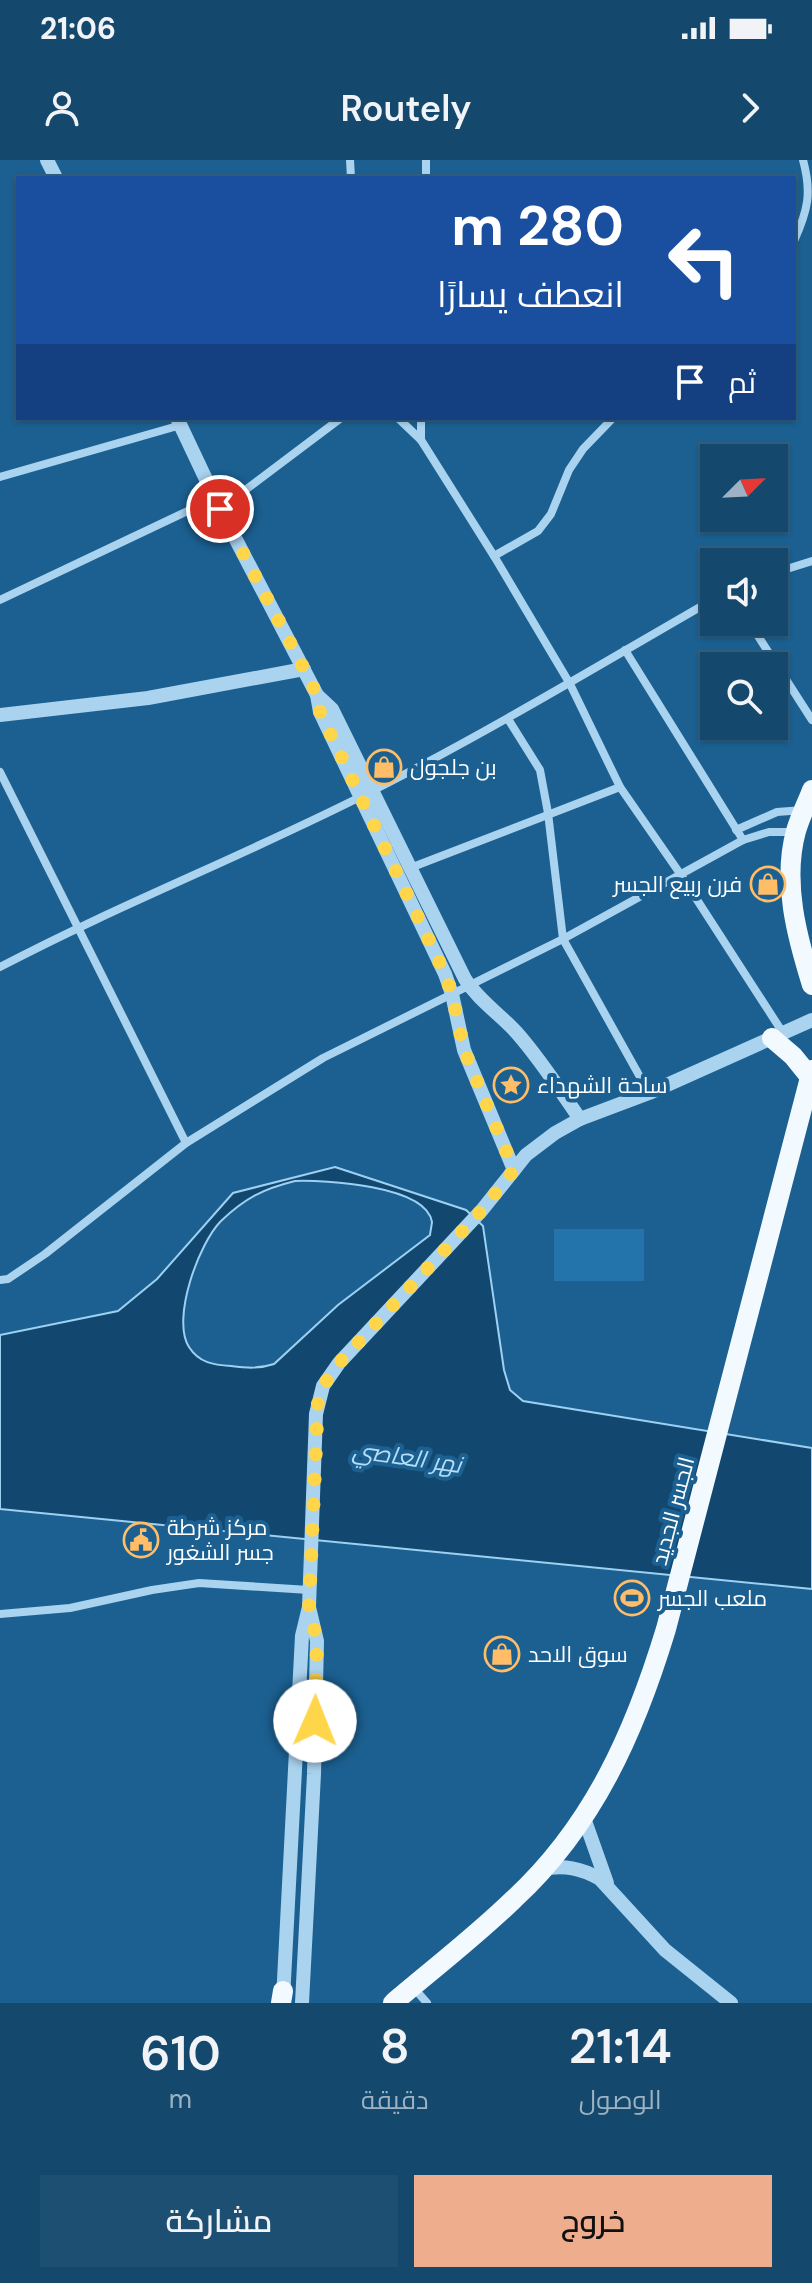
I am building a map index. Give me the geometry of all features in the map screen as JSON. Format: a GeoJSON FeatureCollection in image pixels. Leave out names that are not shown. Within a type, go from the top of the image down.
{"type":"FeatureCollection","features":[{"type":"Feature","properties":{"kind":"main road"},"geometry":{"type":"LineString","coordinates":[[812,790],[796,832],[790,873],[798,937],[812,985]]}},
{"type":"Feature","properties":{"kind":"main road"},"geometry":{"type":"LineString","coordinates":[[777,1036],[811,1074]]}},
{"type":"Feature","properties":{"kind":"main road","name":"الجسر الجديد"},"geometry":{"type":"LineString","coordinates":[[393,2003],[515,1899],[543,1869],[584,1818],[633,1726],[666,1629],[811,1074]]}},
{"type":"Feature","properties":{"kind":"street"},"geometry":{"type":"LineString","coordinates":[[796,237],[810,206],[808,173],[803,160]]}},
{"type":"Feature","properties":{"kind":"street"},"geometry":{"type":"LineString","coordinates":[[0,600],[218,504],[338,420]]}},
{"type":"Feature","properties":{"kind":"street"},"geometry":{"type":"LineString","coordinates":[[400,420],[421,440],[494,556],[570,684],[620,787],[681,875],[777,1036]]}},
{"type":"Feature","properties":{"kind":"street"},"geometry":{"type":"LineString","coordinates":[[421,420],[421,440]]}},
{"type":"Feature","properties":{"kind":"street"},"geometry":{"type":"LineString","coordinates":[[494,556],[538,531],[551,514],[569,470],[583,449],[611,420]]}},
{"type":"Feature","properties":{"kind":"street"},"geometry":{"type":"LineString","coordinates":[[0,477],[179,421],[218,504],[317,695],[320,712],[409,868],[469,986],[528,1046],[580,1119]]}},
{"type":"Feature","properties":{"kind":"street"},"geometry":{"type":"LineString","coordinates":[[788,569],[812,561]]}},
{"type":"Feature","properties":{"kind":"street"},"geometry":{"type":"LineString","coordinates":[[0,967],[79,926],[366,794],[508,719],[700,607]]}},
{"type":"Feature","properties":{"kind":"street"},"geometry":{"type":"LineString","coordinates":[[758,636],[812,720]]}},
{"type":"Feature","properties":{"kind":"street"},"geometry":{"type":"LineString","coordinates":[[625,650],[743,840]]}},
{"type":"Feature","properties":{"kind":"street"},"geometry":{"type":"LineString","coordinates":[[0,715],[148,698],[304,669]]}},
{"type":"Feature","properties":{"kind":"street"},"geometry":{"type":"LineString","coordinates":[[508,719],[540,770],[563,939],[649,1093]]}},
{"type":"Feature","properties":{"kind":"street"},"geometry":{"type":"LineString","coordinates":[[0,772],[186,1143]]}},
{"type":"Feature","properties":{"kind":"street"},"geometry":{"type":"LineString","coordinates":[[409,868],[620,787]]}},
{"type":"Feature","properties":{"kind":"street"},"geometry":{"type":"LineString","coordinates":[[366,794],[452,994],[464,1050],[514,1170]]}},
{"type":"Feature","properties":{"kind":"street"},"geometry":{"type":"LineString","coordinates":[[736,830],[777,812],[804,810]]}},
{"type":"Feature","properties":{"kind":"street"},"geometry":{"type":"LineString","coordinates":[[0,1280],[8,1279],[45,1254],[186,1143],[323,1058],[563,939],[743,840],[769,832],[796,832]]}},
{"type":"Feature","properties":{"kind":"street"},"geometry":{"type":"LineString","coordinates":[[302,2003],[314,1774],[317,1641],[309,1607],[309,1590],[316,1414],[323,1386],[339,1363],[482,1210],[526,1155],[555,1133],[580,1119],[649,1093],[812,1020]]}},
{"type":"Feature","properties":{"kind":"street"},"geometry":{"type":"LineString","coordinates":[[0,1614],[29,1614],[70,1608],[199,1583],[309,1590]]}},
{"type":"Feature","properties":{"kind":"street"},"geometry":{"type":"LineString","coordinates":[[283,1999],[302,1636],[309,1607]]}},
{"type":"Feature","properties":{"kind":"street"},"geometry":{"type":"LineString","coordinates":[[584,1818],[608,1887]]}},
{"type":"Feature","properties":{"kind":"street"},"geometry":{"type":"LineString","coordinates":[[543,1869],[578,1869],[600,1879],[665,1950],[731,2003]]}},
{"type":"Feature","properties":{"kind":"street"},"geometry":{"type":"LineString","coordinates":[[413,1986],[427,2003]]}},
{"type":"Feature","properties":{"kind":"shaded area"},"geometry":{"type":"Polygon","coordinates":[[[554,1229],[644,1229],[644,1281],[554,1281],[554,1229]]]}},
{"type":"Feature","properties":{"kind":"water","name":"نهر العاصي"},"geometry":{"type":"Polygon","coordinates":[[[335,1167],[466,1210],[483,1226],[504,1370],[510,1390],[523,1401],[812,1448],[812,1589],[0,1509],[0,1335],[118,1311],[157,1279],[233,1193],[335,1167]],[[295,1181],[255,1195],[221,1221],[204,1246],[190,1282],[183,1319],[189,1347],[202,1360],[248,1368],[274,1364],[338,1305],[430,1235],[432,1222],[426,1210],[412,1200],[372,1187],[295,1181]]]}},
{"type":"Feature","properties":{"kind":"place","name":"بن جلجول"},"geometry":{"type":"Point","coordinates":[384,767]}},
{"type":"Feature","properties":{"kind":"place","name":"فرن ربيع الجسر"},"geometry":{"type":"Point","coordinates":[768,884]}},
{"type":"Feature","properties":{"kind":"place","name":"ساحة الشهداء"},"geometry":{"type":"Point","coordinates":[511,1085]}},
{"type":"Feature","properties":{"kind":"place","name":"مركز شرطة جسر الشغور"},"geometry":{"type":"Point","coordinates":[141,1540]}},
{"type":"Feature","properties":{"kind":"place","name":"ملعب الجسر"},"geometry":{"type":"Point","coordinates":[632,1598]}},
{"type":"Feature","properties":{"kind":"place","name":"سوق الاحد"},"geometry":{"type":"Point","coordinates":[502,1654]}},
{"type":"Feature","properties":{"kind":"route"},"geometry":{"type":"LineString","coordinates":[[220,509],[317,695],[320,712],[445,974],[464,1050],[514,1170],[482,1210],[339,1363],[323,1386],[316,1414],[309,1607],[317,1641],[315,1721]]}}]}
